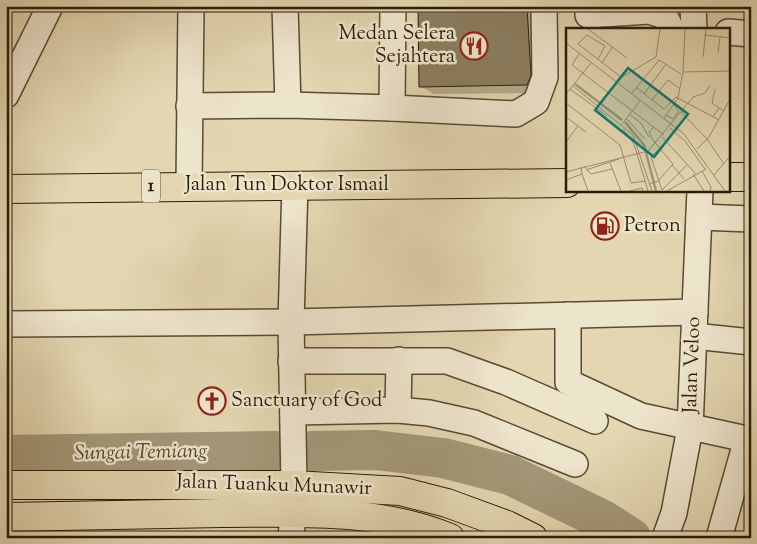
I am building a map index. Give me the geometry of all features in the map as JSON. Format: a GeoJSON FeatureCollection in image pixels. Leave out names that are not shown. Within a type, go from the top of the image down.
{"type":"FeatureCollection","features":[{"type":"Feature","properties":{"kind":"main road"},"geometry":{"type":"LineString","coordinates":[[730,177],[751,177]]}},
{"type":"Feature","properties":{"kind":"main road","name":"Jalan Tun Doktor Ismail"},"geometry":{"type":"LineString","coordinates":[[6,189],[189,185],[566,183]]}},
{"type":"Feature","properties":{"kind":"main road","name":"Jalan Tuanku Munawir"},"geometry":{"type":"LineString","coordinates":[[6,485],[294,485],[400,490],[447,503],[506,525],[532,538]]}},
{"type":"Feature","properties":{"kind":"main road","name":"Jalan Tuanku Munawir"},"geometry":{"type":"LineString","coordinates":[[6,517],[292,525],[360,515],[432,530],[450,538]]}},
{"type":"Feature","properties":{"kind":"street"},"geometry":{"type":"LineString","coordinates":[[6,96],[50,6]]}},
{"type":"Feature","properties":{"kind":"street"},"geometry":{"type":"LineString","coordinates":[[189,185],[191,6]]}},
{"type":"Feature","properties":{"kind":"street"},"geometry":{"type":"LineString","coordinates":[[285,6],[288,105]]}},
{"type":"Feature","properties":{"kind":"street"},"geometry":{"type":"LineString","coordinates":[[392,108],[393,6]]}},
{"type":"Feature","properties":{"kind":"street"},"geometry":{"type":"LineString","coordinates":[[189,106],[288,105],[516,114],[536,102],[545,77],[544,6]]}},
{"type":"Feature","properties":{"kind":"street"},"geometry":{"type":"LineString","coordinates":[[693,6],[694,28]]}},
{"type":"Feature","properties":{"kind":"street"},"geometry":{"type":"LineString","coordinates":[[588,17],[649,11],[665,16],[671,28]]}},
{"type":"Feature","properties":{"kind":"street"},"geometry":{"type":"LineString","coordinates":[[730,32],[751,34]]}},
{"type":"Feature","properties":{"kind":"street"},"geometry":{"type":"LineString","coordinates":[[294,485],[291,322],[295,185]]}},
{"type":"Feature","properties":{"kind":"street","name":"Jalan Veloo"},"geometry":{"type":"LineString","coordinates":[[665,537],[674,512],[690,428],[700,191]]}},
{"type":"Feature","properties":{"kind":"street"},"geometry":{"type":"LineString","coordinates":[[699,216],[751,219]]}},
{"type":"Feature","properties":{"kind":"street"},"geometry":{"type":"LineString","coordinates":[[6,324],[291,322],[568,316],[695,324],[751,342]]}},
{"type":"Feature","properties":{"kind":"street"},"geometry":{"type":"LineString","coordinates":[[568,316],[568,382],[641,416],[749,440],[719,538]]}},
{"type":"Feature","properties":{"kind":"street"},"geometry":{"type":"LineString","coordinates":[[392,320],[398,410]]}},
{"type":"Feature","properties":{"kind":"street"},"geometry":{"type":"LineString","coordinates":[[291,361],[446,361],[506,382],[594,421]]}},
{"type":"Feature","properties":{"kind":"street"},"geometry":{"type":"LineString","coordinates":[[293,412],[398,410],[429,413],[474,423],[575,464]]}},
{"type":"Feature","properties":{"kind":"building","name":"Medan Selera Sejahtera"},"geometry":{"type":"Polygon","coordinates":[[[418,6],[527,6],[531,75],[527,85],[419,87],[418,6]]]}},
{"type":"Feature","properties":{"kind":"waterway","name":"Sungai Temiang"},"geometry":{"type":"LineString","coordinates":[[312,451],[375,450],[443,458],[510,475],[603,520],[631,538]]}},
{"type":"Feature","properties":{"kind":"waterway","name":"Sungai Temiang"},"geometry":{"type":"LineString","coordinates":[[6,455],[275,451]]}},
{"type":"Feature","properties":{"kind":"place","name":"Medan Selera Sejahtera"},"geometry":{"type":"Point","coordinates":[474,46]}},
{"type":"Feature","properties":{"kind":"place","name":"Petron"},"geometry":{"type":"Point","coordinates":[605,226]}},
{"type":"Feature","properties":{"kind":"place","name":"Sanctuary of God"},"geometry":{"type":"Point","coordinates":[212,401]}}]}
